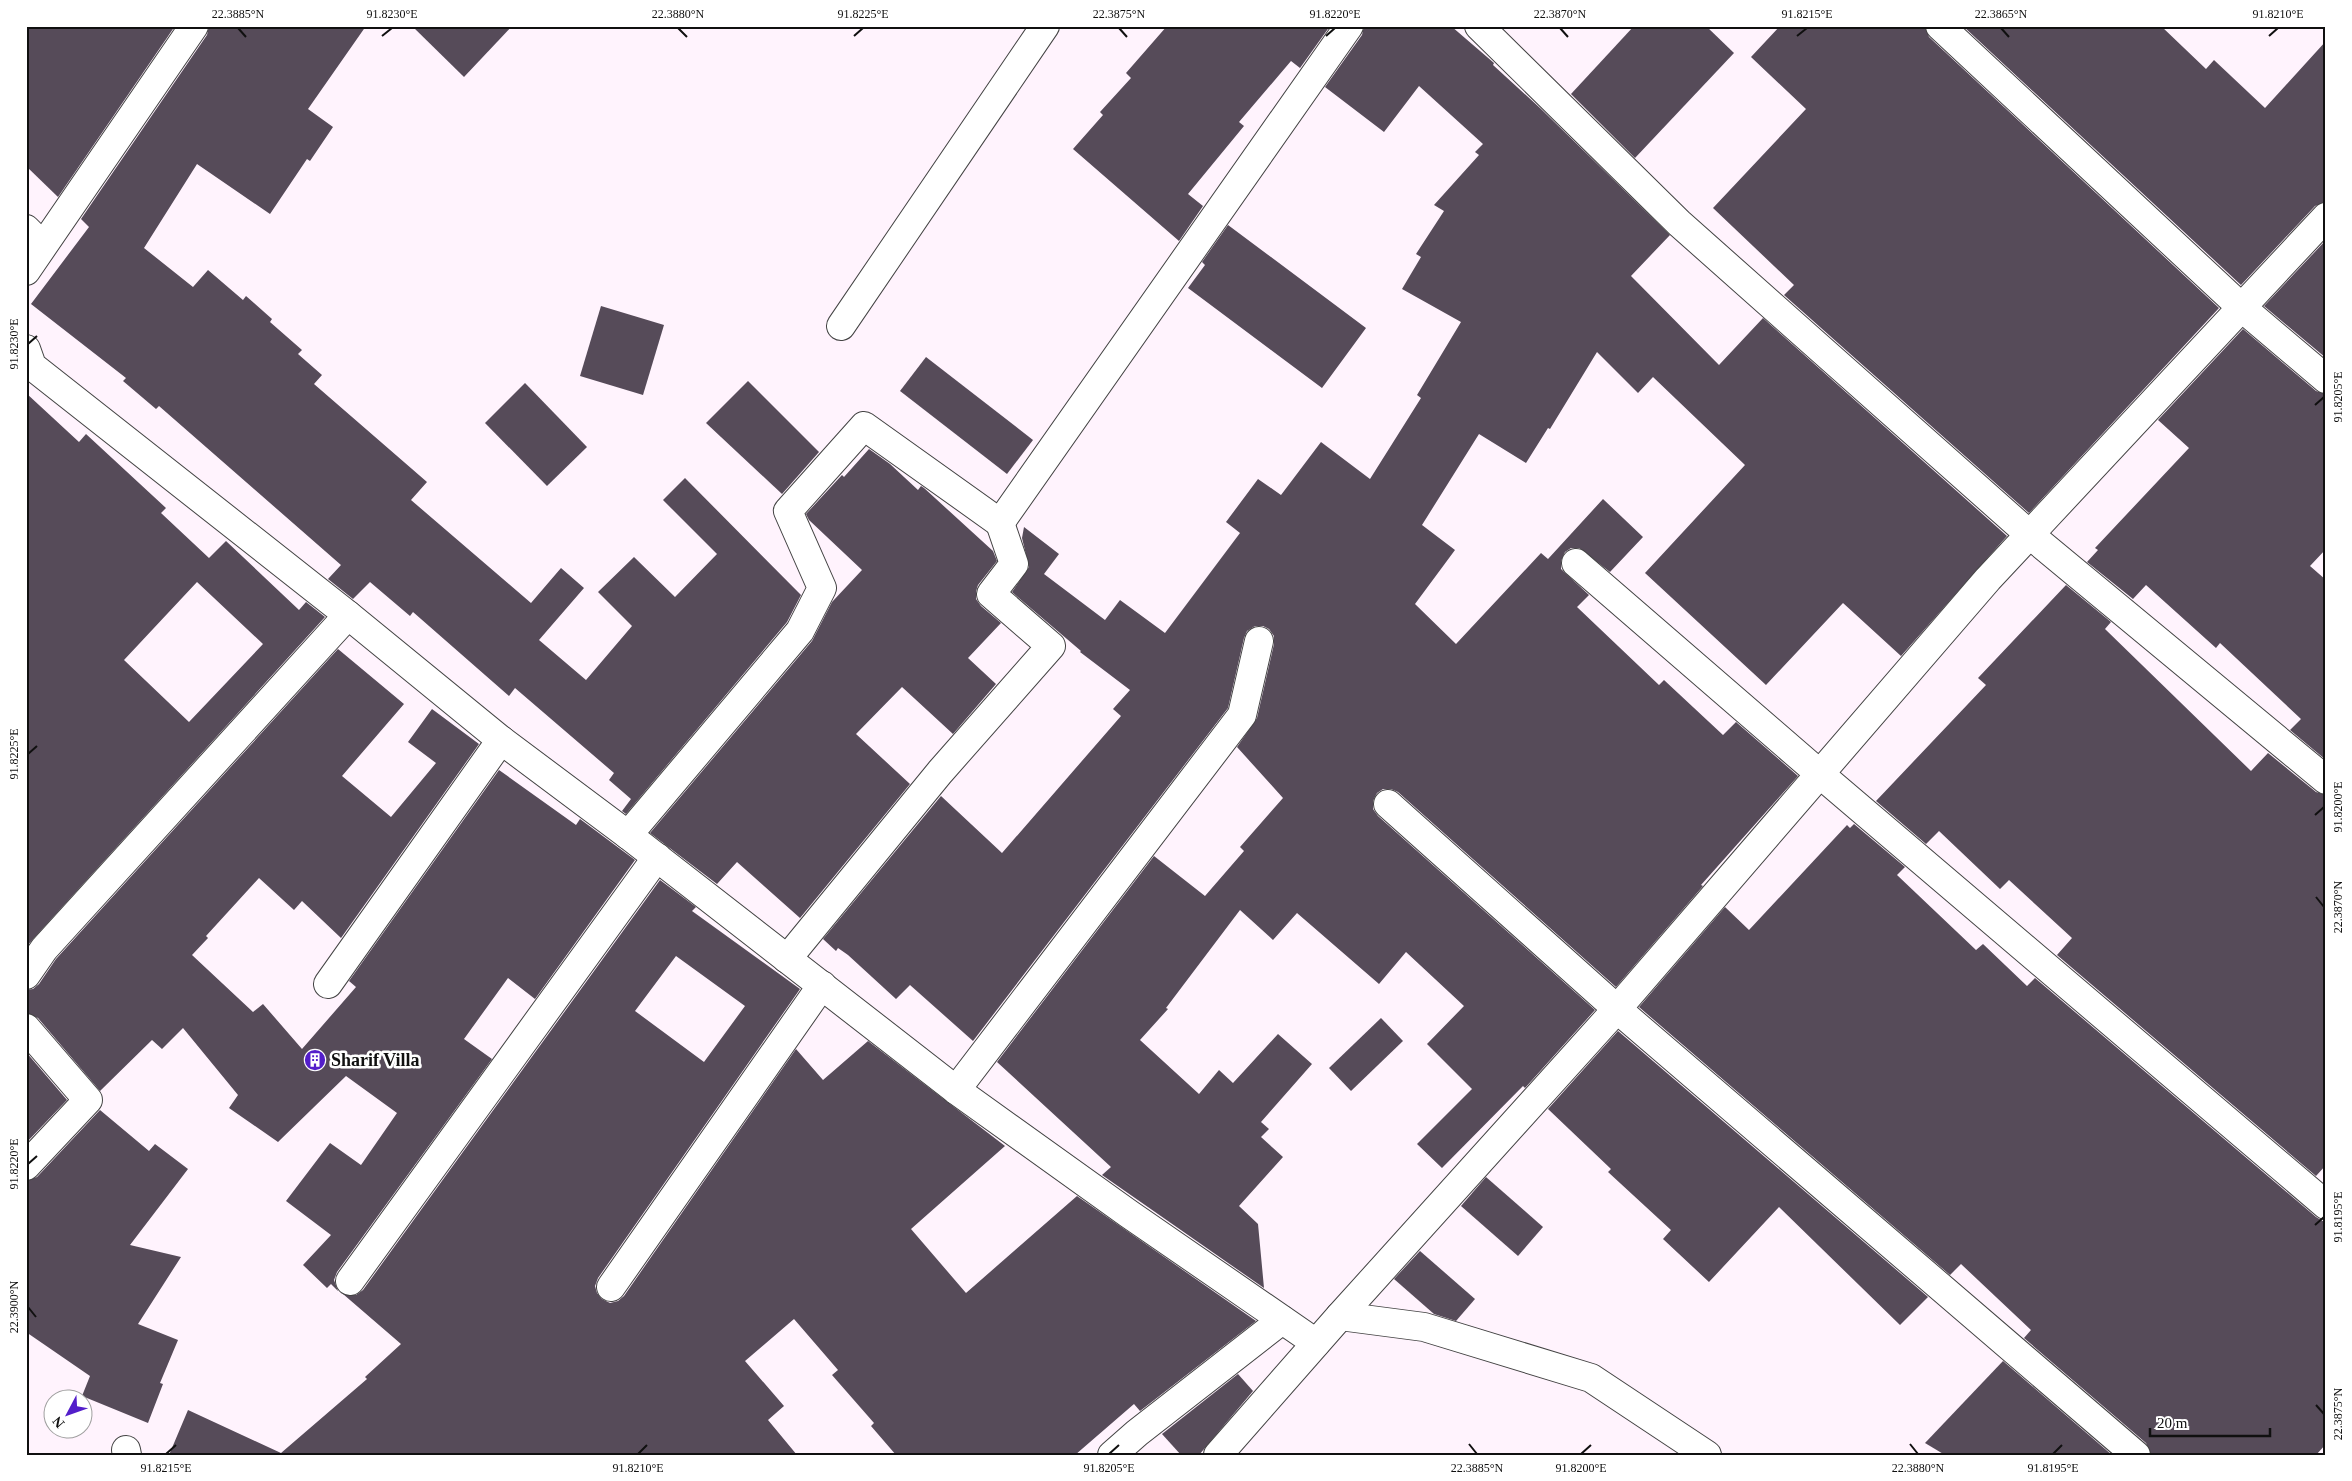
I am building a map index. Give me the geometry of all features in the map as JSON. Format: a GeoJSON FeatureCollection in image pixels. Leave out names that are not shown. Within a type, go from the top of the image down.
{"type":"FeatureCollection","features":[{"type":"Feature","properties":{"kind":"street"},"geometry":{"type":"LineString","coordinates":[[26,271],[194,26]]}},
{"type":"Feature","properties":{"kind":"street"},"geometry":{"type":"LineString","coordinates":[[841,326],[1045,26]]}},
{"type":"Feature","properties":{"kind":"street"},"geometry":{"type":"LineString","coordinates":[[1000,523],[1349,26]]}},
{"type":"Feature","properties":{"kind":"street"},"geometry":{"type":"LineString","coordinates":[[1479,26],[1679,223],[2029,534],[2326,780]]}},
{"type":"Feature","properties":{"kind":"street"},"geometry":{"type":"LineString","coordinates":[[1940,26],[2242,307],[2326,379]]}},
{"type":"Feature","properties":{"kind":"street"},"geometry":{"type":"LineString","coordinates":[[1218,1455],[1340,1316],[1617,1009],[1821,776],[1988,579],[2326,217]]}},
{"type":"Feature","properties":{"kind":"street"},"geometry":{"type":"LineString","coordinates":[[26,229],[31,234],[26,262]]}},
{"type":"Feature","properties":{"kind":"street"},"geometry":{"type":"LineString","coordinates":[[28,361],[348,615],[501,740],[628,835],[956,1090],[1129,1214],[1316,1343]]}},
{"type":"Feature","properties":{"kind":"street"},"geometry":{"type":"LineString","coordinates":[[628,835],[800,631],[822,588],[788,511],[864,426],[1000,523],[1014,564],[991,594],[1051,646],[940,772],[786,959]]}},
{"type":"Feature","properties":{"kind":"street"},"geometry":{"type":"LineString","coordinates":[[1576,563],[1821,776],[2326,1205]]}},
{"type":"Feature","properties":{"kind":"street"},"geometry":{"type":"LineString","coordinates":[[26,975],[44,949],[348,615]]}},
{"type":"Feature","properties":{"kind":"street"},"geometry":{"type":"LineString","coordinates":[[956,1090],[1242,715],[1259,640]]}},
{"type":"Feature","properties":{"kind":"street"},"geometry":{"type":"LineString","coordinates":[[328,984],[501,740]]}},
{"type":"Feature","properties":{"kind":"street"},"geometry":{"type":"LineString","coordinates":[[1388,804],[1617,1009],[2136,1455]]}},
{"type":"Feature","properties":{"kind":"street"},"geometry":{"type":"LineString","coordinates":[[350,1281],[656,858]]}},
{"type":"Feature","properties":{"kind":"street"},"geometry":{"type":"LineString","coordinates":[[611,1287],[822,986]]}},
{"type":"Feature","properties":{"kind":"street"},"geometry":{"type":"LineString","coordinates":[[26,1028],[88,1100],[26,1166]]}},
{"type":"Feature","properties":{"kind":"street"},"geometry":{"type":"LineString","coordinates":[[1340,1316],[1424,1327],[1591,1378],[1707,1455]]}},
{"type":"Feature","properties":{"kind":"street"},"geometry":{"type":"LineString","coordinates":[[1112,1455],[1137,1433],[1282,1320]]}},
{"type":"Feature","properties":{"kind":"building"},"geometry":{"type":"Polygon","coordinates":[[[26,26],[175,26],[58,197],[26,166],[26,26]]]}},
{"type":"Feature","properties":{"kind":"building"},"geometry":{"type":"Polygon","coordinates":[[[209,26],[366,26],[308,109],[333,127],[310,161],[307,159],[270,214],[197,164],[144,248],[193,287],[208,270],[243,300],[246,296],[272,319],[270,322],[302,350],[298,354],[322,375],[314,384],[427,482],[411,500],[531,603],[561,568],[584,588],[539,640],[586,680],[632,626],[598,592],[634,557],[675,597],[717,554],[663,500],[685,478],[801,595],[787,622],[626,814],[622,811],[631,799],[609,780],[614,773],[515,688],[509,696],[413,612],[410,616],[370,582],[353,599],[328,579],[341,565],[159,406],[156,409],[123,381],[126,378],[31,304],[89,227],[81,219],[207,35],[209,26]]]}},
{"type":"Feature","properties":{"kind":"building"},"geometry":{"type":"Polygon","coordinates":[[[412,26],[512,26],[464,77],[412,26]]]}},
{"type":"Feature","properties":{"kind":"building"},"geometry":{"type":"Polygon","coordinates":[[[1167,26],[1330,26],[1300,68],[1291,61],[1239,122],[1244,126],[1188,194],[1203,206],[1179,241],[1073,149],[1103,115],[1100,112],[1131,78],[1126,73],[1167,26]]]}},
{"type":"Feature","properties":{"kind":"building"},"geometry":{"type":"Polygon","coordinates":[[[1364,26],[1451,26],[1494,63],[1493,65],[1540,108],[1670,235],[1631,276],[1719,365],[1763,318],[2007,536],[1901,656],[1843,603],[1766,685],[1645,573],[1745,465],[1653,377],[1638,393],[1597,352],[1550,429],[1548,428],[1526,463],[1479,434],[1422,525],[1455,550],[1415,604],[1456,644],[1541,553],[1548,559],[1603,499],[1643,537],[1610,572],[1579,548],[1571,548],[1565,552],[1561,561],[1561,569],[1589,595],[1577,607],[1659,685],[1664,680],[1723,735],[1736,722],[1798,776],[1701,885],[1703,886],[1616,987],[1398,792],[1391,789],[1383,789],[1377,793],[1373,801],[1373,809],[1378,816],[1595,1010],[1525,1088],[1523,1086],[1442,1168],[1417,1144],[1472,1089],[1427,1044],[1464,1006],[1406,952],[1379,984],[1297,913],[1273,940],[1240,910],[1166,1008],[1168,1009],[1140,1040],[1199,1094],[1219,1070],[1233,1083],[1278,1034],[1312,1064],[1261,1122],[1269,1129],[1261,1137],[1283,1157],[1239,1206],[1258,1224],[1264,1288],[1102,1175],[1111,1167],[997,1062],[1154,856],[1205,896],[1244,851],[1240,847],[1283,798],[1237,747],[1257,718],[1274,644],[1274,636],[1269,629],[1263,626],[1255,626],[1247,631],[1228,708],[973,1041],[910,985],[896,999],[848,955],[838,948],[836,951],[823,939],[941,796],[1002,853],[1121,716],[1113,709],[1130,690],[1080,652],[1012,592],[1029,567],[1022,538],[1024,527],[1059,554],[1044,574],[1105,620],[1120,600],[1165,633],[1240,533],[1226,522],[1258,479],[1281,495],[1321,442],[1370,479],[1421,398],[1417,395],[1461,322],[1402,289],[1421,257],[1416,254],[1444,211],[1434,205],[1479,155],[1475,152],[1483,144],[1419,86],[1384,132],[1325,87],[1362,35],[1364,26]]]}},
{"type":"Feature","properties":{"kind":"building"},"geometry":{"type":"Polygon","coordinates":[[[1634,26],[1706,26],[1734,53],[1635,158],[1571,94],[1634,26]]]}},
{"type":"Feature","properties":{"kind":"building"},"geometry":{"type":"Polygon","coordinates":[[[1780,26],[1925,26],[1929,37],[2219,308],[2029,513],[1784,295],[1794,285],[1713,208],[1806,109],[1751,57],[1780,26]]]}},
{"type":"Feature","properties":{"kind":"building"},"geometry":{"type":"Polygon","coordinates":[[[1963,26],[2161,26],[2206,69],[2214,60],[2265,108],[2326,41],[2326,202],[2315,206],[2241,285],[1963,26]]]}},
{"type":"Feature","properties":{"kind":"building"},"geometry":{"type":"Polygon","coordinates":[[[1228,225],[1366,328],[1322,388],[1188,288],[1205,265],[1202,262],[1228,225]]]}},
{"type":"Feature","properties":{"kind":"building"},"geometry":{"type":"Polygon","coordinates":[[[2326,240],[2326,358],[2264,306],[2326,240]]]}},
{"type":"Feature","properties":{"kind":"building"},"geometry":{"type":"Polygon","coordinates":[[[601,306],[664,325],[643,395],[580,376],[601,306]]]}},
{"type":"Feature","properties":{"kind":"building"},"geometry":{"type":"Polygon","coordinates":[[[2243,329],[2316,391],[2326,394],[2326,549],[2310,566],[2326,580],[2326,760],[2290,730],[2301,719],[2220,643],[2216,648],[2146,585],[2133,599],[2087,562],[2098,550],[2095,548],[2189,448],[2158,420],[2243,329]]]}},
{"type":"Feature","properties":{"kind":"building"},"geometry":{"type":"Polygon","coordinates":[[[926,357],[1033,440],[1007,474],[900,391],[926,357]]]}},
{"type":"Feature","properties":{"kind":"building"},"geometry":{"type":"Polygon","coordinates":[[[748,381],[819,452],[782,494],[706,423],[748,381]]]}},
{"type":"Feature","properties":{"kind":"building"},"geometry":{"type":"Polygon","coordinates":[[[525,383],[587,447],[547,486],[485,423],[525,383]]]}},
{"type":"Feature","properties":{"kind":"building"},"geometry":{"type":"Polygon","coordinates":[[[26,393],[79,442],[86,434],[166,508],[161,513],[209,558],[226,541],[299,610],[306,602],[325,617],[26,947],[26,393]],[[197,582],[124,660],[189,722],[263,644],[197,582]]]}},
{"type":"Feature","properties":{"kind":"building"},"geometry":{"type":"Polygon","coordinates":[[[869,449],[890,464],[918,490],[921,486],[924,488],[993,551],[997,561],[978,585],[976,599],[981,606],[1001,623],[968,658],[996,684],[953,734],[902,687],[856,734],[910,784],[800,918],[737,862],[717,884],[650,833],[812,641],[832,602],[862,570],[809,520],[806,514],[842,475],[844,477],[869,449]]]}},
{"type":"Feature","properties":{"kind":"building"},"geometry":{"type":"Polygon","coordinates":[[[2066,585],[2111,622],[2105,629],[2251,771],[2268,753],[2316,792],[2326,795],[2326,1165],[2316,1176],[2057,955],[2072,938],[2009,880],[2000,889],[1939,831],[1926,844],[1876,801],[1986,685],[1978,678],[2066,585]]]}},
{"type":"Feature","properties":{"kind":"building"},"geometry":{"type":"Polygon","coordinates":[[[338,649],[404,704],[342,776],[391,817],[436,763],[408,742],[432,709],[479,744],[341,938],[302,901],[294,910],[259,878],[206,936],[208,938],[192,955],[253,1012],[263,1004],[302,1049],[356,987],[349,981],[499,770],[576,825],[580,819],[635,860],[535,999],[508,978],[464,1039],[492,1059],[337,1272],[334,1280],[338,1291],[331,1284],[327,1288],[303,1265],[331,1235],[286,1201],[330,1143],[361,1165],[397,1113],[346,1076],[278,1142],[229,1108],[238,1095],[183,1028],[162,1049],[152,1040],[100,1091],[38,1018],[26,1013],[26,990],[33,989],[39,984],[56,959],[338,649]]]}},
{"type":"Feature","properties":{"kind":"building"},"geometry":{"type":"Polygon","coordinates":[[[1854,824],[1905,867],[1897,875],[1976,950],[1983,944],[2027,986],[2035,978],[2316,1217],[2326,1223],[2326,1444],[2316,1455],[2151,1455],[2146,1443],[2024,1338],[2031,1330],[1961,1264],[1950,1275],[1639,1007],[1725,907],[1749,930],[1847,825],[1850,828],[1854,824]]]}},
{"type":"Feature","properties":{"kind":"building"},"geometry":{"type":"Polygon","coordinates":[[[660,880],[696,907],[692,911],[800,989],[598,1278],[595,1286],[597,1293],[602,1299],[610,1303],[618,1301],[624,1296],[796,1049],[823,1080],[868,1041],[1005,1146],[911,1229],[966,1293],[1077,1196],[1256,1321],[1140,1411],[1134,1404],[1075,1455],[896,1455],[871,1426],[874,1423],[832,1375],[838,1370],[794,1319],[745,1361],[784,1406],[768,1420],[797,1455],[169,1455],[188,1410],[281,1453],[367,1379],[365,1377],[401,1344],[343,1294],[356,1295],[363,1290],[660,880]],[[676,956],[635,1011],[704,1062],[745,1006],[676,956]]]}},
{"type":"Feature","properties":{"kind":"building"},"geometry":{"type":"Polygon","coordinates":[[[1381,1018],[1403,1041],[1351,1091],[1329,1068],[1381,1018]]]}},
{"type":"Feature","properties":{"kind":"building"},"geometry":{"type":"Polygon","coordinates":[[[1618,1031],[1928,1297],[1900,1325],[1779,1207],[1709,1282],[1663,1239],[1671,1230],[1608,1172],[1611,1169],[1548,1109],[1618,1031]]]}},
{"type":"Feature","properties":{"kind":"building"},"geometry":{"type":"Polygon","coordinates":[[[26,1052],[67,1100],[26,1143],[26,1052]]]}},
{"type":"Feature","properties":{"kind":"building"},"geometry":{"type":"Polygon","coordinates":[[[100,1110],[149,1151],[155,1144],[188,1169],[130,1245],[181,1257],[138,1324],[178,1340],[160,1383],[163,1384],[148,1423],[92,1400],[92,1388],[85,1388],[90,1376],[26,1332],[26,1181],[37,1177],[100,1110]]]}},
{"type":"Feature","properties":{"kind":"building"},"geometry":{"type":"Polygon","coordinates":[[[1486,1177],[1543,1227],[1518,1256],[1461,1206],[1486,1177]]]}},
{"type":"Feature","properties":{"kind":"building"},"geometry":{"type":"Polygon","coordinates":[[[1420,1251],[1475,1299],[1456,1321],[1434,1314],[1394,1279],[1420,1251]]]}},
{"type":"Feature","properties":{"kind":"building"},"geometry":{"type":"Polygon","coordinates":[[[2003,1361],[2112,1455],[1945,1455],[1925,1443],[2003,1361]]]}},
{"type":"Feature","properties":{"kind":"building"},"geometry":{"type":"Polygon","coordinates":[[[1238,1374],[1253,1391],[1199,1455],[1181,1455],[1162,1434],[1238,1374]]]}},
{"type":"Feature","properties":{"kind":"place","name":"Sharif Villa"},"geometry":{"type":"Point","coordinates":[315,1060]}}]}
